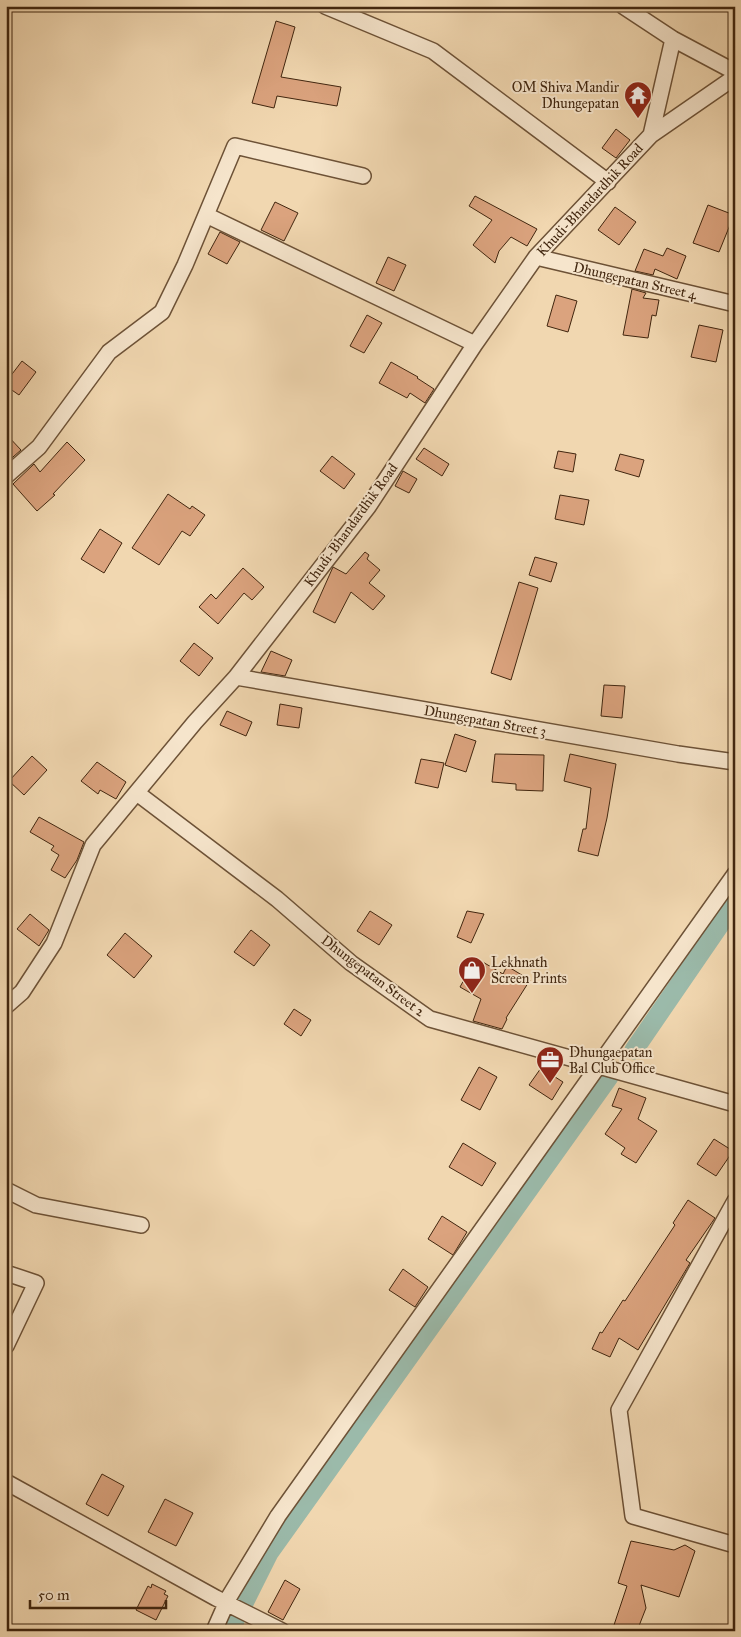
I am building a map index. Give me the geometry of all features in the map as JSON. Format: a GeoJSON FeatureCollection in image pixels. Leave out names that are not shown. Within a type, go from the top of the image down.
{"type":"FeatureCollection","features":[{"type":"Feature","properties":{"kind":"street"},"geometry":{"type":"LineString","coordinates":[[325,6],[433,51],[608,182]]}},
{"type":"Feature","properties":{"kind":"street"},"geometry":{"type":"LineString","coordinates":[[623,6],[673,39],[735,72]]}},
{"type":"Feature","properties":{"kind":"street"},"geometry":{"type":"LineString","coordinates":[[651,135],[673,39]]}},
{"type":"Feature","properties":{"kind":"street","name":"Khudi-Bhandardhik Road"},"geometry":{"type":"LineString","coordinates":[[6,1006],[22,992],[54,943],[94,845],[195,722],[236,677],[368,507],[475,344],[536,257],[651,135],[735,77]]}},
{"type":"Feature","properties":{"kind":"street"},"geometry":{"type":"LineString","coordinates":[[6,476],[39,447],[109,352],[162,312],[235,146],[363,176]]}},
{"type":"Feature","properties":{"kind":"street"},"geometry":{"type":"LineString","coordinates":[[206,215],[475,344]]}},
{"type":"Feature","properties":{"kind":"street","name":"Dhungepatan Street 4"},"geometry":{"type":"LineString","coordinates":[[536,257],[735,304]]}},
{"type":"Feature","properties":{"kind":"street","name":"Dhungepatan Street 3"},"geometry":{"type":"LineString","coordinates":[[236,677],[678,754],[735,762]]}},
{"type":"Feature","properties":{"kind":"street","name":"Dhungepatan Street 2"},"geometry":{"type":"LineString","coordinates":[[137,793],[277,899],[351,963],[430,1019],[735,1104]]}},
{"type":"Feature","properties":{"kind":"street"},"geometry":{"type":"LineString","coordinates":[[214,1631],[226,1603],[278,1516],[735,874]]}},
{"type":"Feature","properties":{"kind":"street"},"geometry":{"type":"LineString","coordinates":[[6,1190],[36,1205],[141,1225]]}},
{"type":"Feature","properties":{"kind":"street"},"geometry":{"type":"LineString","coordinates":[[735,1201],[619,1410],[633,1516],[735,1545]]}},
{"type":"Feature","properties":{"kind":"street"},"geometry":{"type":"LineString","coordinates":[[6,1274],[36,1283],[6,1346]]}},
{"type":"Feature","properties":{"kind":"street"},"geometry":{"type":"LineString","coordinates":[[6,1482],[226,1603],[282,1631]]}},
{"type":"Feature","properties":{"kind":"building"},"geometry":{"type":"Polygon","coordinates":[[[276,21],[295,27],[281,77],[341,87],[337,106],[277,96],[274,108],[252,103],[276,21]]]}},
{"type":"Feature","properties":{"kind":"building"},"geometry":{"type":"Polygon","coordinates":[[[616,129],[630,140],[616,158],[602,148],[616,129]]]}},
{"type":"Feature","properties":{"kind":"building"},"geometry":{"type":"Polygon","coordinates":[[[475,196],[537,229],[527,246],[511,237],[499,251],[495,263],[473,245],[492,220],[469,206],[475,196]]]}},
{"type":"Feature","properties":{"kind":"building"},"geometry":{"type":"Polygon","coordinates":[[[275,202],[298,213],[284,241],[261,230],[275,202]]]}},
{"type":"Feature","properties":{"kind":"building"},"geometry":{"type":"Polygon","coordinates":[[[708,205],[734,215],[719,252],[693,243],[708,205]]]}},
{"type":"Feature","properties":{"kind":"building"},"geometry":{"type":"Polygon","coordinates":[[[615,207],[636,222],[619,245],[598,230],[615,207]]]}},
{"type":"Feature","properties":{"kind":"building"},"geometry":{"type":"Polygon","coordinates":[[[220,232],[240,242],[227,264],[208,254],[220,232]]]}},
{"type":"Feature","properties":{"kind":"building"},"geometry":{"type":"Polygon","coordinates":[[[667,248],[686,256],[677,279],[655,269],[653,275],[635,271],[644,249],[663,256],[667,248]]]}},
{"type":"Feature","properties":{"kind":"building"},"geometry":{"type":"Polygon","coordinates":[[[388,257],[406,265],[394,291],[376,283],[388,257]]]}},
{"type":"Feature","properties":{"kind":"building"},"geometry":{"type":"Polygon","coordinates":[[[632,289],[646,293],[643,298],[659,300],[656,316],[652,315],[648,338],[623,335],[632,289]]]}},
{"type":"Feature","properties":{"kind":"building"},"geometry":{"type":"Polygon","coordinates":[[[556,295],[577,301],[568,332],[547,326],[556,295]]]}},
{"type":"Feature","properties":{"kind":"building"},"geometry":{"type":"Polygon","coordinates":[[[367,315],[382,323],[364,353],[350,346],[367,315]]]}},
{"type":"Feature","properties":{"kind":"building"},"geometry":{"type":"Polygon","coordinates":[[[699,325],[723,330],[716,362],[691,357],[699,325]]]}},
{"type":"Feature","properties":{"kind":"building"},"geometry":{"type":"Polygon","coordinates":[[[22,361],[36,372],[19,395],[6,386],[6,382],[22,361]]]}},
{"type":"Feature","properties":{"kind":"building"},"geometry":{"type":"Polygon","coordinates":[[[391,362],[418,377],[434,389],[425,403],[410,393],[407,398],[379,383],[391,362]]]}},
{"type":"Feature","properties":{"kind":"building"},"geometry":{"type":"Polygon","coordinates":[[[6,434],[21,450],[6,463],[6,434]]]}},
{"type":"Feature","properties":{"kind":"building"},"geometry":{"type":"Polygon","coordinates":[[[67,442],[85,460],[53,494],[55,495],[37,511],[13,484],[34,464],[40,472],[67,442]]]}},
{"type":"Feature","properties":{"kind":"building"},"geometry":{"type":"Polygon","coordinates":[[[424,448],[449,464],[442,476],[416,459],[424,448]]]}},
{"type":"Feature","properties":{"kind":"building"},"geometry":{"type":"Polygon","coordinates":[[[558,451],[576,454],[573,472],[554,468],[558,451]]]}},
{"type":"Feature","properties":{"kind":"building"},"geometry":{"type":"Polygon","coordinates":[[[620,454],[644,460],[639,477],[615,470],[620,454]]]}},
{"type":"Feature","properties":{"kind":"building"},"geometry":{"type":"Polygon","coordinates":[[[332,456],[355,474],[344,489],[320,471],[332,456]]]}},
{"type":"Feature","properties":{"kind":"building"},"geometry":{"type":"Polygon","coordinates":[[[403,471],[417,479],[409,493],[395,486],[403,471]]]}},
{"type":"Feature","properties":{"kind":"building"},"geometry":{"type":"Polygon","coordinates":[[[168,494],[190,509],[192,506],[205,515],[190,536],[182,531],[159,565],[132,548],[168,494]]]}},
{"type":"Feature","properties":{"kind":"building"},"geometry":{"type":"Polygon","coordinates":[[[560,495],[589,500],[584,525],[555,519],[560,495]]]}},
{"type":"Feature","properties":{"kind":"building"},"geometry":{"type":"Polygon","coordinates":[[[100,529],[122,543],[104,573],[81,559],[100,529]]]}},
{"type":"Feature","properties":{"kind":"building"},"geometry":{"type":"Polygon","coordinates":[[[365,552],[369,555],[367,559],[380,570],[369,583],[385,596],[373,610],[351,592],[335,623],[313,612],[333,567],[346,574],[365,552]]]}},
{"type":"Feature","properties":{"kind":"building"},"geometry":{"type":"Polygon","coordinates":[[[535,557],[557,563],[551,582],[529,575],[535,557]]]}},
{"type":"Feature","properties":{"kind":"building"},"geometry":{"type":"Polygon","coordinates":[[[243,568],[264,587],[252,600],[244,593],[218,624],[199,607],[211,594],[216,599],[243,568]]]}},
{"type":"Feature","properties":{"kind":"building"},"geometry":{"type":"Polygon","coordinates":[[[519,582],[538,588],[511,680],[491,673],[519,582]]]}},
{"type":"Feature","properties":{"kind":"building"},"geometry":{"type":"Polygon","coordinates":[[[194,643],[213,658],[199,676],[180,661],[194,643]]]}},
{"type":"Feature","properties":{"kind":"building"},"geometry":{"type":"Polygon","coordinates":[[[271,651],[292,660],[285,676],[261,672],[271,651]]]}},
{"type":"Feature","properties":{"kind":"building"},"geometry":{"type":"Polygon","coordinates":[[[604,685],[625,686],[622,718],[601,716],[604,685]]]}},
{"type":"Feature","properties":{"kind":"building"},"geometry":{"type":"Polygon","coordinates":[[[280,704],[302,708],[299,728],[277,725],[280,704]]]}},
{"type":"Feature","properties":{"kind":"building"},"geometry":{"type":"Polygon","coordinates":[[[227,711],[252,722],[246,736],[220,725],[227,711]]]}},
{"type":"Feature","properties":{"kind":"building"},"geometry":{"type":"Polygon","coordinates":[[[455,734],[476,741],[466,772],[445,765],[455,734]]]}},
{"type":"Feature","properties":{"kind":"building"},"geometry":{"type":"Polygon","coordinates":[[[495,754],[544,755],[543,791],[516,790],[516,784],[492,782],[495,754]]]}},
{"type":"Feature","properties":{"kind":"building"},"geometry":{"type":"Polygon","coordinates":[[[570,754],[616,764],[607,818],[598,856],[578,851],[583,829],[586,829],[591,788],[564,781],[570,754]]]}},
{"type":"Feature","properties":{"kind":"building"},"geometry":{"type":"Polygon","coordinates":[[[32,756],[47,770],[24,795],[9,781],[32,756]]]}},
{"type":"Feature","properties":{"kind":"building"},"geometry":{"type":"Polygon","coordinates":[[[421,759],[444,763],[438,788],[415,783],[421,759]]]}},
{"type":"Feature","properties":{"kind":"building"},"geometry":{"type":"Polygon","coordinates":[[[97,762],[126,782],[116,799],[100,790],[98,794],[81,781],[97,762]]]}},
{"type":"Feature","properties":{"kind":"building"},"geometry":{"type":"Polygon","coordinates":[[[39,817],[84,842],[77,860],[65,878],[51,870],[59,855],[51,850],[54,846],[30,832],[39,817]]]}},
{"type":"Feature","properties":{"kind":"building"},"geometry":{"type":"Polygon","coordinates":[[[370,911],[392,925],[379,945],[357,931],[370,911]]]}},
{"type":"Feature","properties":{"kind":"building"},"geometry":{"type":"Polygon","coordinates":[[[467,911],[484,914],[471,943],[457,937],[467,911]]]}},
{"type":"Feature","properties":{"kind":"building"},"geometry":{"type":"Polygon","coordinates":[[[30,914],[49,930],[39,946],[17,929],[30,914]]]}},
{"type":"Feature","properties":{"kind":"building"},"geometry":{"type":"Polygon","coordinates":[[[251,930],[270,945],[254,966],[234,952],[251,930]]]}},
{"type":"Feature","properties":{"kind":"building"},"geometry":{"type":"Polygon","coordinates":[[[125,933],[152,956],[134,978],[107,955],[125,933]]]}},
{"type":"Feature","properties":{"kind":"building"},"geometry":{"type":"Polygon","coordinates":[[[476,958],[503,974],[507,966],[530,980],[506,1018],[502,1029],[473,1021],[481,999],[460,987],[476,958]]]}},
{"type":"Feature","properties":{"kind":"building"},"geometry":{"type":"Polygon","coordinates":[[[294,1009],[311,1020],[301,1036],[284,1024],[294,1009]]]}},
{"type":"Feature","properties":{"kind":"building"},"geometry":{"type":"Polygon","coordinates":[[[479,1067],[497,1077],[480,1110],[461,1100],[479,1067]]]}},
{"type":"Feature","properties":{"kind":"building"},"geometry":{"type":"Polygon","coordinates":[[[541,1068],[563,1082],[552,1100],[529,1085],[541,1068]]]}},
{"type":"Feature","properties":{"kind":"building"},"geometry":{"type":"Polygon","coordinates":[[[619,1088],[646,1098],[638,1119],[657,1131],[636,1163],[621,1154],[625,1148],[605,1134],[622,1109],[612,1106],[619,1088]]]}},
{"type":"Feature","properties":{"kind":"building"},"geometry":{"type":"Polygon","coordinates":[[[714,1139],[733,1151],[716,1176],[697,1164],[714,1139]]]}},
{"type":"Feature","properties":{"kind":"building"},"geometry":{"type":"Polygon","coordinates":[[[463,1143],[496,1163],[482,1186],[449,1167],[463,1143]]]}},
{"type":"Feature","properties":{"kind":"building"},"geometry":{"type":"Polygon","coordinates":[[[688,1200],[715,1218],[686,1260],[690,1263],[638,1350],[619,1338],[610,1357],[592,1349],[600,1332],[602,1333],[623,1300],[625,1301],[675,1225],[673,1223],[688,1200]]]}},
{"type":"Feature","properties":{"kind":"building"},"geometry":{"type":"Polygon","coordinates":[[[442,1216],[467,1232],[453,1255],[428,1239],[442,1216]]]}},
{"type":"Feature","properties":{"kind":"building"},"geometry":{"type":"Polygon","coordinates":[[[403,1269],[428,1287],[415,1307],[389,1290],[403,1269]]]}},
{"type":"Feature","properties":{"kind":"building"},"geometry":{"type":"Polygon","coordinates":[[[102,1474],[124,1486],[108,1516],[86,1504],[102,1474]]]}},
{"type":"Feature","properties":{"kind":"building"},"geometry":{"type":"Polygon","coordinates":[[[165,1499],[193,1513],[176,1546],[148,1532],[165,1499]]]}},
{"type":"Feature","properties":{"kind":"building"},"geometry":{"type":"Polygon","coordinates":[[[631,1541],[674,1550],[685,1545],[695,1551],[679,1597],[641,1585],[646,1608],[637,1631],[629,1631],[614,1625],[627,1586],[618,1583],[631,1541]]]}},
{"type":"Feature","properties":{"kind":"building"},"geometry":{"type":"Polygon","coordinates":[[[285,1580],[300,1589],[283,1620],[268,1612],[285,1580]]]}},
{"type":"Feature","properties":{"kind":"building"},"geometry":{"type":"Polygon","coordinates":[[[152,1584],[166,1591],[164,1594],[168,1596],[156,1620],[136,1610],[148,1586],[151,1588],[152,1584]]]}},
{"type":"Feature","properties":{"kind":"waterway"},"geometry":{"type":"LineString","coordinates":[[634,1050],[735,903]]}},
{"type":"Feature","properties":{"kind":"waterway"},"geometry":{"type":"LineString","coordinates":[[243,1605],[269,1553],[609,1077]]}},
{"type":"Feature","properties":{"kind":"waterway"},"geometry":{"type":"LineString","coordinates":[[230,1631],[235,1621]]}},
{"type":"Feature","properties":{"kind":"place","name":"OM Shiva Mandir Dhungepatan"},"geometry":{"type":"Point","coordinates":[638,119]}},
{"type":"Feature","properties":{"kind":"place","name":"Lekhnath Screen Prints"},"geometry":{"type":"Point","coordinates":[472,994]}},
{"type":"Feature","properties":{"kind":"place","name":"Dhungaepatan Bal Club Office"},"geometry":{"type":"Point","coordinates":[550,1084]}}]}
